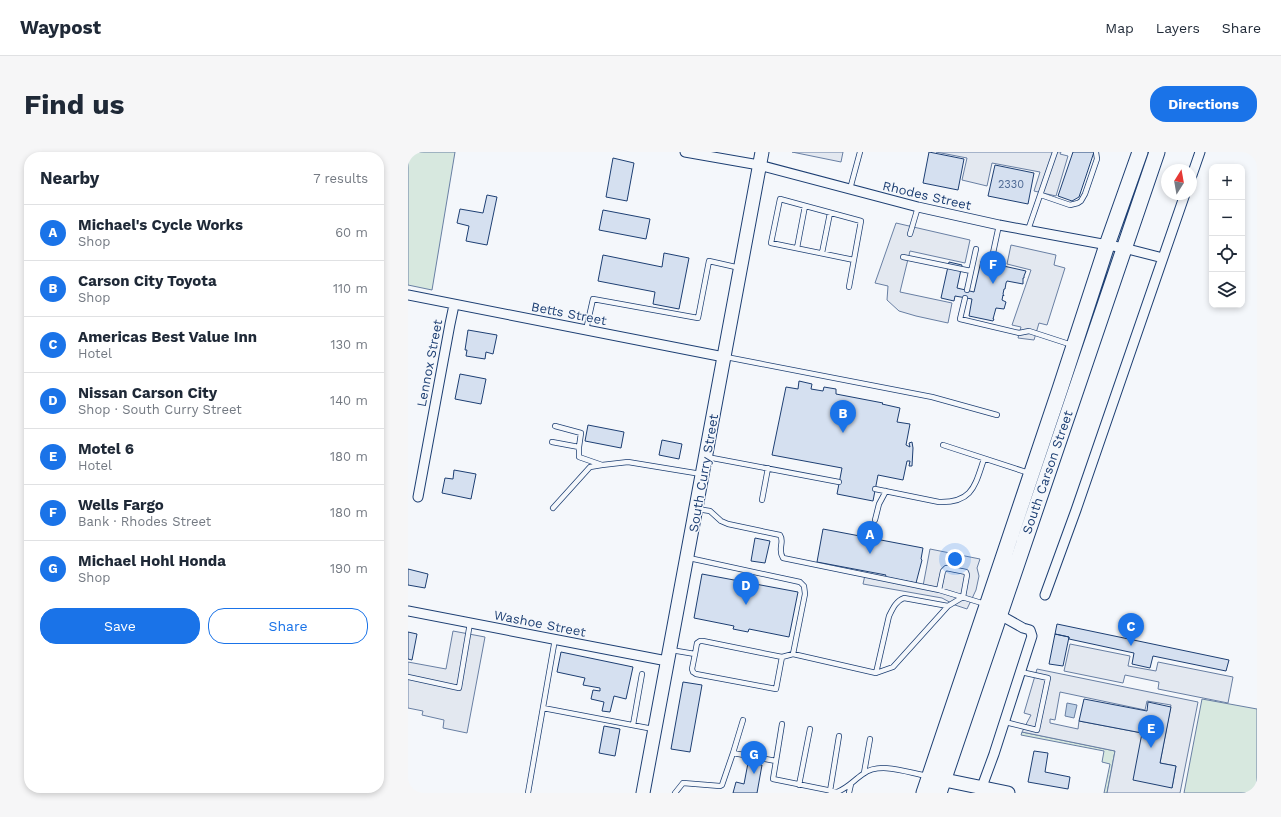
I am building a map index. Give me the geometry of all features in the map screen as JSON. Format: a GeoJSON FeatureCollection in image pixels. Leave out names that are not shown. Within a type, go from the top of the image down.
{"type":"FeatureCollection","features":[{"type":"Feature","properties":{"kind":"main road","name":"South Carson Street"},"geometry":{"type":"LineString","coordinates":[[937,783],[987,605],[1060,390],[1107,245],[1140,152]]}},
{"type":"Feature","properties":{"kind":"main road","name":"South Carson Street"},"geometry":{"type":"LineString","coordinates":[[924,793],[937,783],[1000,615],[1157,152]]}},
{"type":"Feature","properties":{"kind":"main road"},"geometry":{"type":"LineString","coordinates":[[987,605],[1000,615]]}},
{"type":"Feature","properties":{"kind":"street","name":"Rhodes Street"},"geometry":{"type":"LineString","coordinates":[[686,152],[731,158],[918,207],[999,225],[1124,248],[1164,258]]}},
{"type":"Feature","properties":{"kind":"street","name":"South Curry Street"},"geometry":{"type":"LineString","coordinates":[[643,793],[668,655],[697,509],[702,474],[762,152]]}},
{"type":"Feature","properties":{"kind":"street"},"geometry":{"type":"LineString","coordinates":[[1196,164],[1200,152]]}},
{"type":"Feature","properties":{"kind":"street"},"geometry":{"type":"LineString","coordinates":[[1045,594],[1076,510],[1184,200]]}},
{"type":"Feature","properties":{"kind":"street","name":"Betts Street"},"geometry":{"type":"LineString","coordinates":[[408,296],[724,357]]}},
{"type":"Feature","properties":{"kind":"street","name":"Lennox Street"},"geometry":{"type":"LineString","coordinates":[[418,498],[454,304]]}},
{"type":"Feature","properties":{"kind":"street","name":"Washoe Street"},"geometry":{"type":"LineString","coordinates":[[408,610],[555,639],[668,655]]}},
{"type":"Feature","properties":{"kind":"street"},"geometry":{"type":"LineString","coordinates":[[981,791],[1005,722],[1032,636],[1030,630],[1023,628],[1000,615]]}},
{"type":"Feature","properties":{"kind":"street"},"geometry":{"type":"LineString","coordinates":[[937,783],[981,791],[1008,793]]}},
{"type":"Feature","properties":{"kind":"lane"},"geometry":{"type":"LineString","coordinates":[[850,189],[860,152]]}},
{"type":"Feature","properties":{"kind":"lane"},"geometry":{"type":"LineString","coordinates":[[1028,230],[1055,152]]}},
{"type":"Feature","properties":{"kind":"lane"},"geometry":{"type":"LineString","coordinates":[[1041,195],[1070,205],[1078,204],[1085,194],[1098,159],[1096,152]]}},
{"type":"Feature","properties":{"kind":"lane"},"geometry":{"type":"LineString","coordinates":[[849,287],[854,260],[861,221],[780,199],[772,243],[854,260]]}},
{"type":"Feature","properties":{"kind":"lane"},"geometry":{"type":"LineString","coordinates":[[797,248],[805,206]]}},
{"type":"Feature","properties":{"kind":"lane"},"geometry":{"type":"LineString","coordinates":[[910,234],[918,207]]}},
{"type":"Feature","properties":{"kind":"lane"},"geometry":{"type":"LineString","coordinates":[[822,253],[830,213]]}},
{"type":"Feature","properties":{"kind":"lane"},"geometry":{"type":"LineString","coordinates":[[992,253],[999,225]]}},
{"type":"Feature","properties":{"kind":"lane"},"geometry":{"type":"LineString","coordinates":[[967,290],[976,249]]}},
{"type":"Feature","properties":{"kind":"lane"},"geometry":{"type":"LineString","coordinates":[[903,257],[971,271]]}},
{"type":"Feature","properties":{"kind":"lane"},"geometry":{"type":"LineString","coordinates":[[586,330],[593,299],[698,318],[709,262],[741,268]]}},
{"type":"Feature","properties":{"kind":"lane"},"geometry":{"type":"LineString","coordinates":[[965,298],[960,319],[1019,333],[1029,331],[1089,351]]}},
{"type":"Feature","properties":{"kind":"lane"},"geometry":{"type":"LineString","coordinates":[[724,357],[932,397],[997,416]]}},
{"type":"Feature","properties":{"kind":"lane"},"geometry":{"type":"LineString","coordinates":[[555,426],[581,432],[579,447],[580,457],[602,465]]}},
{"type":"Feature","properties":{"kind":"lane"},"geometry":{"type":"LineString","coordinates":[[552,442],[579,447]]}},
{"type":"Feature","properties":{"kind":"lane"},"geometry":{"type":"LineString","coordinates":[[943,445],[1032,474]]}},
{"type":"Feature","properties":{"kind":"lane"},"geometry":{"type":"LineString","coordinates":[[706,456],[839,482]]}},
{"type":"Feature","properties":{"kind":"lane"},"geometry":{"type":"LineString","coordinates":[[875,489],[939,502],[959,500],[967,496],[972,490],[984,458]]}},
{"type":"Feature","properties":{"kind":"lane"},"geometry":{"type":"LineString","coordinates":[[552,508],[590,467],[628,462],[702,474]]}},
{"type":"Feature","properties":{"kind":"lane"},"geometry":{"type":"LineString","coordinates":[[762,500],[768,468]]}},
{"type":"Feature","properties":{"kind":"lane"},"geometry":{"type":"LineString","coordinates":[[875,520],[879,504],[886,491]]}},
{"type":"Feature","properties":{"kind":"lane"},"geometry":{"type":"LineString","coordinates":[[697,509],[710,512],[721,521],[728,524],[780,535],[782,539],[780,552],[783,558],[939,590],[987,605]]}},
{"type":"Feature","properties":{"kind":"lane"},"geometry":{"type":"LineString","coordinates":[[687,558],[800,582],[804,586],[805,594],[793,654]]}},
{"type":"Feature","properties":{"kind":"lane"},"geometry":{"type":"LineString","coordinates":[[782,657],[776,689],[696,674],[692,669],[697,643],[703,641],[782,657],[793,654],[876,673],[893,667],[948,606],[963,597],[967,575],[966,572],[946,568],[944,569],[939,590]]}},
{"type":"Feature","properties":{"kind":"lane"},"geometry":{"type":"LineString","coordinates":[[876,673],[889,616],[892,608],[900,600],[904,598],[948,606]]}},
{"type":"Feature","properties":{"kind":"lane"},"geometry":{"type":"LineString","coordinates":[[408,678],[459,688],[470,622]]}},
{"type":"Feature","properties":{"kind":"lane"},"geometry":{"type":"LineString","coordinates":[[528,793],[555,639]]}},
{"type":"Feature","properties":{"kind":"lane"},"geometry":{"type":"LineString","coordinates":[[668,655],[695,654]]}},
{"type":"Feature","properties":{"kind":"lane"},"geometry":{"type":"LineString","coordinates":[[1005,722],[1037,730],[1048,678],[1021,672]]}},
{"type":"Feature","properties":{"kind":"lane"},"geometry":{"type":"LineString","coordinates":[[632,725],[642,674]]}},
{"type":"Feature","properties":{"kind":"lane"},"geometry":{"type":"LineString","coordinates":[[543,708],[655,729]]}},
{"type":"Feature","properties":{"kind":"lane"},"geometry":{"type":"LineString","coordinates":[[675,793],[683,784],[722,785],[743,720]]}},
{"type":"Feature","properties":{"kind":"lane"},"geometry":{"type":"LineString","coordinates":[[782,724],[773,780],[821,791],[830,790],[837,792],[844,790],[864,772],[878,768],[887,768],[937,783]]}},
{"type":"Feature","properties":{"kind":"lane"},"geometry":{"type":"LineString","coordinates":[[799,785],[810,729]]}},
{"type":"Feature","properties":{"kind":"lane"},"geometry":{"type":"LineString","coordinates":[[830,790],[839,736]]}},
{"type":"Feature","properties":{"kind":"lane"},"geometry":{"type":"LineString","coordinates":[[864,772],[870,739]]}},
{"type":"Feature","properties":{"kind":"lane"},"geometry":{"type":"LineString","coordinates":[[733,752],[776,761]]}},
{"type":"Feature","properties":{"kind":"lane"},"geometry":{"type":"LineString","coordinates":[[849,793],[851,784]]}},
{"type":"Feature","properties":{"kind":"shaded area"},"geometry":{"type":"Polygon","coordinates":[[[408,152],[455,152],[432,290],[408,285],[408,152]]]}},
{"type":"Feature","properties":{"kind":"shaded area"},"geometry":{"type":"Polygon","coordinates":[[[792,152],[843,152],[841,162],[792,152]]]}},
{"type":"Feature","properties":{"kind":"shaded area"},"geometry":{"type":"Polygon","coordinates":[[[936,152],[1061,152],[1060,154],[1068,156],[1056,196],[1034,191],[1040,172],[992,163],[987,186],[962,180],[967,158],[936,152]]]}},
{"type":"Feature","properties":{"kind":"shaded area"},"geometry":{"type":"Polygon","coordinates":[[[896,223],[970,240],[965,263],[910,251],[900,292],[952,303],[948,323],[899,311],[887,300],[888,286],[875,283],[896,223]]]}},
{"type":"Feature","properties":{"kind":"shaded area"},"geometry":{"type":"Polygon","coordinates":[[[1011,245],[1056,255],[1054,265],[1065,268],[1047,325],[1039,323],[1034,340],[1018,338],[1021,327],[1012,325],[1031,270],[1007,264],[1011,245]]]}},
{"type":"Feature","properties":{"kind":"shaded area"},"geometry":{"type":"Polygon","coordinates":[[[930,549],[980,559],[977,568],[979,576],[976,590],[967,609],[942,598],[863,584],[865,575],[923,586],[930,549]]]}},
{"type":"Feature","properties":{"kind":"shaded area"},"geometry":{"type":"Polygon","coordinates":[[[453,631],[485,637],[467,733],[443,728],[444,720],[422,715],[423,711],[408,708],[408,662],[446,669],[453,631]]]}},
{"type":"Feature","properties":{"kind":"shaded area"},"geometry":{"type":"Polygon","coordinates":[[[1070,644],[1130,656],[1128,666],[1156,671],[1158,662],[1233,677],[1228,703],[1158,689],[1159,682],[1125,675],[1123,683],[1064,671],[1070,644]]]}},
{"type":"Feature","properties":{"kind":"shaded area"},"geometry":{"type":"Polygon","coordinates":[[[1037,669],[1198,702],[1180,793],[1107,793],[1115,751],[1022,732],[1031,715],[1024,713],[1037,669]],[[1060,692],[1055,720],[1050,719],[1050,723],[1078,729],[1079,721],[1142,733],[1172,788],[1176,766],[1160,763],[1171,705],[1147,701],[1145,710],[1060,692]]]}},
{"type":"Feature","properties":{"kind":"shaded area"},"geometry":{"type":"Polygon","coordinates":[[[1202,699],[1257,709],[1257,793],[1184,793],[1202,699]]]}},
{"type":"Feature","properties":{"kind":"shaded area"},"geometry":{"type":"Polygon","coordinates":[[[1022,732],[1115,751],[1107,793],[1104,793],[1110,764],[1102,762],[1104,751],[1021,735],[1022,732]]]}},
{"type":"Feature","properties":{"kind":"water"},"geometry":{"type":"Polygon","coordinates":[[[1067,703],[1077,705],[1074,718],[1065,716],[1067,703]]]}},
{"type":"Feature","properties":{"kind":"building"},"geometry":{"type":"Polygon","coordinates":[[[929,152],[964,159],[958,190],[923,183],[929,152]]]}},
{"type":"Feature","properties":{"kind":"building"},"geometry":{"type":"Polygon","coordinates":[[[1073,152],[1094,152],[1079,197],[1072,201],[1058,196],[1073,152]]]}},
{"type":"Feature","properties":{"kind":"building"},"geometry":{"type":"Polygon","coordinates":[[[613,158],[634,163],[627,201],[606,197],[613,158]]]}},
{"type":"Feature","properties":{"kind":"building"},"geometry":{"type":"Polygon","coordinates":[[[995,165],[1034,173],[1028,204],[988,196],[995,165]]]}},
{"type":"Feature","properties":{"kind":"building"},"geometry":{"type":"Polygon","coordinates":[[[487,195],[497,197],[487,245],[466,241],[469,226],[457,223],[460,209],[483,213],[487,195]]]}},
{"type":"Feature","properties":{"kind":"building"},"geometry":{"type":"Polygon","coordinates":[[[603,210],[650,219],[646,239],[599,230],[603,210]]]}},
{"type":"Feature","properties":{"kind":"building"},"geometry":{"type":"Polygon","coordinates":[[[664,253],[689,258],[679,309],[653,304],[655,292],[598,281],[603,255],[662,267],[664,253]]]}},
{"type":"Feature","properties":{"kind":"building"},"geometry":{"type":"Polygon","coordinates":[[[981,261],[1026,271],[1023,278],[1023,284],[1007,281],[1002,300],[1006,302],[1004,309],[996,308],[993,321],[969,316],[972,299],[955,296],[954,301],[941,298],[949,262],[962,265],[957,288],[974,292],[981,261]]]}},
{"type":"Feature","properties":{"kind":"building"},"geometry":{"type":"Polygon","coordinates":[[[468,330],[497,335],[493,354],[486,352],[485,359],[466,356],[467,350],[465,350],[468,330]]]}},
{"type":"Feature","properties":{"kind":"building"},"geometry":{"type":"Polygon","coordinates":[[[460,374],[486,379],[481,404],[455,399],[460,374]]]}},
{"type":"Feature","properties":{"kind":"building"},"geometry":{"type":"Polygon","coordinates":[[[799,381],[812,384],[811,389],[823,391],[824,387],[836,389],[836,394],[883,403],[882,404],[900,408],[897,422],[910,424],[906,445],[910,447],[909,443],[912,442],[913,448],[912,466],[909,466],[910,461],[907,461],[903,480],[878,475],[873,501],[837,494],[842,468],[772,455],[786,387],[798,389],[799,381]]]}},
{"type":"Feature","properties":{"kind":"building"},"geometry":{"type":"Polygon","coordinates":[[[588,425],[624,432],[621,448],[585,441],[588,425]]]}},
{"type":"Feature","properties":{"kind":"building"},"geometry":{"type":"Polygon","coordinates":[[[662,440],[682,444],[679,459],[659,455],[662,440]]]}},
{"type":"Feature","properties":{"kind":"building"},"geometry":{"type":"Polygon","coordinates":[[[454,470],[476,474],[471,499],[442,493],[445,478],[453,479],[454,470]]]}},
{"type":"Feature","properties":{"kind":"building"},"geometry":{"type":"Polygon","coordinates":[[[823,529],[923,548],[922,560],[916,583],[885,577],[886,575],[817,562],[823,529]]]}},
{"type":"Feature","properties":{"kind":"building"},"geometry":{"type":"Polygon","coordinates":[[[755,538],[770,541],[765,563],[751,561],[755,538]]]}},
{"type":"Feature","properties":{"kind":"building"},"geometry":{"type":"Polygon","coordinates":[[[408,569],[428,574],[425,588],[408,585],[408,569]]]}},
{"type":"Feature","properties":{"kind":"building"},"geometry":{"type":"Polygon","coordinates":[[[702,574],[798,592],[789,637],[749,629],[748,632],[733,629],[734,626],[694,618],[702,574]]]}},
{"type":"Feature","properties":{"kind":"building"},"geometry":{"type":"Polygon","coordinates":[[[1057,624],[1229,660],[1226,671],[1153,656],[1150,668],[1132,664],[1134,653],[1069,639],[1069,637],[1055,634],[1057,624]]]}},
{"type":"Feature","properties":{"kind":"building"},"geometry":{"type":"Polygon","coordinates":[[[408,632],[417,634],[412,660],[408,659],[408,632]]]}},
{"type":"Feature","properties":{"kind":"building"},"geometry":{"type":"Polygon","coordinates":[[[1055,634],[1069,637],[1063,666],[1049,664],[1055,634]]]}},
{"type":"Feature","properties":{"kind":"building"},"geometry":{"type":"Polygon","coordinates":[[[561,652],[633,667],[626,699],[614,696],[610,712],[602,711],[604,702],[591,699],[593,690],[600,691],[600,688],[583,685],[585,678],[557,672],[561,652]]]}},
{"type":"Feature","properties":{"kind":"building"},"geometry":{"type":"Polygon","coordinates":[[[683,682],[702,685],[690,752],[671,749],[683,682]]]}},
{"type":"Feature","properties":{"kind":"building"},"geometry":{"type":"Polygon","coordinates":[[[1084,699],[1147,711],[1148,702],[1171,707],[1160,763],[1176,766],[1172,788],[1133,780],[1142,733],[1079,721],[1084,699]]]}},
{"type":"Feature","properties":{"kind":"building"},"geometry":{"type":"Polygon","coordinates":[[[604,726],[620,729],[615,756],[599,753],[604,726]]]}},
{"type":"Feature","properties":{"kind":"building"},"geometry":{"type":"Polygon","coordinates":[[[1034,751],[1048,753],[1045,772],[1070,777],[1068,789],[1028,782],[1034,751]]]}},
{"type":"Feature","properties":{"kind":"building"},"geometry":{"type":"Polygon","coordinates":[[[748,763],[762,765],[757,793],[733,793],[736,782],[744,784],[748,763]]]}},
{"type":"Feature","properties":{"kind":"place","name":"Wells Fargo"},"geometry":{"type":"Point","coordinates":[993,284]}},
{"type":"Feature","properties":{"kind":"place","name":"Carson City Toyota"},"geometry":{"type":"Point","coordinates":[843,433]}},
{"type":"Feature","properties":{"kind":"place","name":"Michael's Cycle Works"},"geometry":{"type":"Point","coordinates":[870,554]}},
{"type":"Feature","properties":{"kind":"place","name":"Nissan Carson City"},"geometry":{"type":"Point","coordinates":[746,605]}},
{"type":"Feature","properties":{"kind":"place","name":"Americas Best Value Inn"},"geometry":{"type":"Point","coordinates":[1131,646]}},
{"type":"Feature","properties":{"kind":"place","name":"Motel 6"},"geometry":{"type":"Point","coordinates":[1151,748]}},
{"type":"Feature","properties":{"kind":"place","name":"Michael Hohl Honda"},"geometry":{"type":"Point","coordinates":[754,774]}}]}
